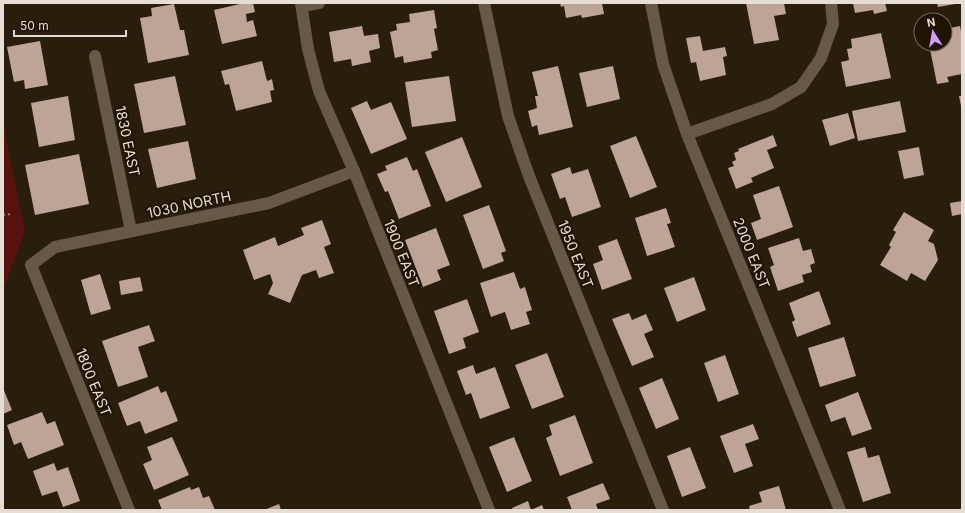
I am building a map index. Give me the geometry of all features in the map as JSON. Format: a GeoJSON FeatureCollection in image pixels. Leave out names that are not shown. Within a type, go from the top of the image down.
{"type":"FeatureCollection","features":[{"type":"Feature","properties":{"kind":"street"},"geometry":{"type":"LineString","coordinates":[[301,5],[319,3]]}},
{"type":"Feature","properties":{"kind":"street","name":"1950 EAST"},"geometry":{"type":"LineString","coordinates":[[484,3],[508,116],[529,176],[662,510]]}},
{"type":"Feature","properties":{"kind":"street","name":"2000 EAST"},"geometry":{"type":"LineString","coordinates":[[651,3],[663,64],[687,134],[840,510]]}},
{"type":"Feature","properties":{"kind":"street"},"geometry":{"type":"LineString","coordinates":[[687,134],[772,104],[800,87],[821,58],[833,24],[831,3]]}},
{"type":"Feature","properties":{"kind":"street","name":"1900 EAST"},"geometry":{"type":"LineString","coordinates":[[301,5],[308,50],[319,91],[354,171],[488,510]]}},
{"type":"Feature","properties":{"kind":"street","name":"1830 EAST"},"geometry":{"type":"LineString","coordinates":[[95,56],[131,232]]}},
{"type":"Feature","properties":{"kind":"street","name":"1030 NORTH"},"geometry":{"type":"LineString","coordinates":[[31,265],[55,247],[269,203],[354,171]]}},
{"type":"Feature","properties":{"kind":"street","name":"1800 EAST"},"geometry":{"type":"LineString","coordinates":[[31,265],[129,510]]}},
{"type":"Feature","properties":{"kind":"path"},"geometry":{"type":"LineString","coordinates":[[3,216],[11,214]]}},
{"type":"Feature","properties":{"kind":"shaded area"},"geometry":{"type":"Polygon","coordinates":[[[3,123],[25,231],[5,285],[3,285],[3,123]]]}},
{"type":"Feature","properties":{"kind":"building"},"geometry":{"type":"Polygon","coordinates":[[[244,3],[253,3],[255,12],[246,14],[247,22],[253,20],[257,36],[222,44],[214,10],[244,3]]]}},
{"type":"Feature","properties":{"kind":"building"},"geometry":{"type":"Polygon","coordinates":[[[560,3],[602,3],[604,14],[582,18],[581,15],[566,18],[564,6],[561,7],[560,3]]]}},
{"type":"Feature","properties":{"kind":"building"},"geometry":{"type":"Polygon","coordinates":[[[746,3],[784,3],[786,14],[774,16],[779,40],[754,44],[746,3]]]}},
{"type":"Feature","properties":{"kind":"building"},"geometry":{"type":"Polygon","coordinates":[[[853,3],[885,3],[887,11],[874,14],[873,10],[855,13],[853,3]]]}},
{"type":"Feature","properties":{"kind":"building"},"geometry":{"type":"Polygon","coordinates":[[[937,3],[955,3],[955,4],[938,7],[937,3]]]}},
{"type":"Feature","properties":{"kind":"building"},"geometry":{"type":"Polygon","coordinates":[[[174,4],[180,30],[184,30],[189,55],[148,63],[140,18],[152,16],[151,8],[174,4]]]}},
{"type":"Feature","properties":{"kind":"building"},"geometry":{"type":"Polygon","coordinates":[[[434,10],[437,28],[434,29],[438,50],[431,52],[432,58],[404,63],[403,56],[395,58],[390,32],[397,30],[396,24],[410,22],[409,14],[434,10]]]}},
{"type":"Feature","properties":{"kind":"building"},"geometry":{"type":"Polygon","coordinates":[[[362,26],[364,36],[378,34],[380,48],[369,51],[371,62],[352,66],[351,59],[334,62],[329,32],[362,26]]]}},
{"type":"Feature","properties":{"kind":"building"},"geometry":{"type":"Polygon","coordinates":[[[960,26],[962,37],[962,74],[947,77],[949,82],[937,84],[931,52],[953,52],[953,27],[960,26]]]}},
{"type":"Feature","properties":{"kind":"building"},"geometry":{"type":"Polygon","coordinates":[[[881,33],[891,78],[846,87],[841,62],[849,60],[847,49],[852,48],[851,39],[881,33]]]}},
{"type":"Feature","properties":{"kind":"building"},"geometry":{"type":"Polygon","coordinates":[[[700,36],[703,51],[725,47],[727,56],[723,57],[726,75],[700,81],[696,62],[691,63],[686,38],[700,36]]]}},
{"type":"Feature","properties":{"kind":"building"},"geometry":{"type":"Polygon","coordinates":[[[40,41],[48,85],[25,89],[24,80],[14,82],[7,47],[40,41]]]}},
{"type":"Feature","properties":{"kind":"building"},"geometry":{"type":"Polygon","coordinates":[[[262,61],[267,81],[272,79],[274,90],[270,91],[272,102],[236,111],[229,84],[225,85],[221,71],[262,61]]]}},
{"type":"Feature","properties":{"kind":"building"},"geometry":{"type":"Polygon","coordinates":[[[558,66],[573,127],[539,135],[537,125],[532,127],[528,111],[537,108],[535,96],[538,96],[532,72],[558,66]]]}},
{"type":"Feature","properties":{"kind":"building"},"geometry":{"type":"Polygon","coordinates":[[[613,66],[620,99],[587,107],[579,73],[613,66]]]}},
{"type":"Feature","properties":{"kind":"building"},"geometry":{"type":"Polygon","coordinates":[[[175,76],[186,125],[144,133],[134,84],[175,76]]]}},
{"type":"Feature","properties":{"kind":"building"},"geometry":{"type":"Polygon","coordinates":[[[449,76],[456,121],[412,127],[405,82],[449,76]]]}},
{"type":"Feature","properties":{"kind":"building"},"geometry":{"type":"Polygon","coordinates":[[[68,96],[75,140],[39,147],[31,103],[68,96]]]}},
{"type":"Feature","properties":{"kind":"building"},"geometry":{"type":"Polygon","coordinates":[[[959,96],[962,96],[962,106],[961,106],[959,96]]]}},
{"type":"Feature","properties":{"kind":"building"},"geometry":{"type":"Polygon","coordinates":[[[367,101],[371,110],[391,102],[407,139],[371,154],[351,108],[367,101]]]}},
{"type":"Feature","properties":{"kind":"building"},"geometry":{"type":"Polygon","coordinates":[[[900,101],[906,132],[858,141],[852,111],[900,101]]]}},
{"type":"Feature","properties":{"kind":"building"},"geometry":{"type":"Polygon","coordinates":[[[848,113],[855,138],[830,146],[822,120],[848,113]]]}},
{"type":"Feature","properties":{"kind":"building"},"geometry":{"type":"Polygon","coordinates":[[[773,135],[777,146],[767,150],[774,168],[751,178],[753,182],[736,189],[728,168],[734,166],[732,162],[736,160],[734,153],[739,151],[738,149],[773,135]]]}},
{"type":"Feature","properties":{"kind":"building"},"geometry":{"type":"Polygon","coordinates":[[[636,136],[657,187],[630,198],[610,146],[636,136]]]}},
{"type":"Feature","properties":{"kind":"building"},"geometry":{"type":"Polygon","coordinates":[[[462,137],[482,187],[446,202],[425,152],[462,137]]]}},
{"type":"Feature","properties":{"kind":"building"},"geometry":{"type":"Polygon","coordinates":[[[188,141],[196,179],[157,188],[148,149],[188,141]]]}},
{"type":"Feature","properties":{"kind":"building"},"geometry":{"type":"Polygon","coordinates":[[[919,147],[924,175],[904,179],[898,151],[919,147]]]}},
{"type":"Feature","properties":{"kind":"building"},"geometry":{"type":"Polygon","coordinates":[[[79,154],[89,204],[35,215],[25,165],[79,154]]]}},
{"type":"Feature","properties":{"kind":"building"},"geometry":{"type":"Polygon","coordinates":[[[407,157],[413,171],[417,169],[431,206],[399,219],[388,191],[385,192],[377,174],[387,170],[385,166],[407,157]]]}},
{"type":"Feature","properties":{"kind":"building"},"geometry":{"type":"Polygon","coordinates":[[[570,167],[572,174],[588,169],[601,207],[572,217],[565,197],[560,199],[551,174],[570,167]]]}},
{"type":"Feature","properties":{"kind":"building"},"geometry":{"type":"Polygon","coordinates":[[[779,186],[793,227],[757,240],[751,223],[761,219],[753,195],[779,186]]]}},
{"type":"Feature","properties":{"kind":"building"},"geometry":{"type":"Polygon","coordinates":[[[962,201],[962,214],[952,216],[950,203],[962,201]]]}},
{"type":"Feature","properties":{"kind":"building"},"geometry":{"type":"Polygon","coordinates":[[[489,205],[506,251],[501,253],[504,261],[483,269],[463,215],[489,205]]]}},
{"type":"Feature","properties":{"kind":"building"},"geometry":{"type":"Polygon","coordinates":[[[666,208],[671,223],[667,224],[675,247],[647,256],[635,218],[666,208]]]}},
{"type":"Feature","properties":{"kind":"building"},"geometry":{"type":"Polygon","coordinates":[[[904,212],[934,230],[928,241],[934,244],[938,260],[925,281],[911,273],[907,281],[880,265],[891,247],[889,245],[896,232],[893,230],[904,212]]]}},
{"type":"Feature","properties":{"kind":"building"},"geometry":{"type":"Polygon","coordinates":[[[322,220],[331,244],[324,247],[334,273],[319,278],[316,270],[302,275],[290,303],[268,294],[273,283],[270,274],[254,280],[243,250],[275,237],[278,246],[304,235],[301,228],[322,220]]]}},
{"type":"Feature","properties":{"kind":"building"},"geometry":{"type":"Polygon","coordinates":[[[436,228],[450,265],[437,270],[441,280],[423,287],[405,240],[436,228]]]}},
{"type":"Feature","properties":{"kind":"building"},"geometry":{"type":"Polygon","coordinates":[[[799,238],[803,251],[811,249],[815,263],[810,265],[812,272],[802,275],[804,282],[778,291],[770,267],[774,265],[768,248],[799,238]]]}},
{"type":"Feature","properties":{"kind":"building"},"geometry":{"type":"Polygon","coordinates":[[[617,239],[632,279],[602,290],[593,264],[603,260],[598,246],[617,239]]]}},
{"type":"Feature","properties":{"kind":"building"},"geometry":{"type":"Polygon","coordinates":[[[514,272],[520,289],[525,287],[532,310],[526,312],[530,324],[511,330],[505,312],[491,317],[480,283],[514,272]]]}},
{"type":"Feature","properties":{"kind":"building"},"geometry":{"type":"Polygon","coordinates":[[[100,274],[111,309],[91,315],[81,280],[100,274]]]}},
{"type":"Feature","properties":{"kind":"building"},"geometry":{"type":"Polygon","coordinates":[[[140,277],[143,291],[121,295],[119,281],[140,277]]]}},
{"type":"Feature","properties":{"kind":"building"},"geometry":{"type":"Polygon","coordinates":[[[694,277],[706,310],[677,322],[664,288],[694,277]]]}},
{"type":"Feature","properties":{"kind":"building"},"geometry":{"type":"Polygon","coordinates":[[[819,291],[831,324],[797,337],[792,322],[795,320],[789,303],[819,291]]]}},
{"type":"Feature","properties":{"kind":"building"},"geometry":{"type":"Polygon","coordinates":[[[467,299],[479,332],[463,338],[466,348],[449,354],[434,311],[467,299]]]}},
{"type":"Feature","properties":{"kind":"building"},"geometry":{"type":"Polygon","coordinates":[[[629,313],[632,320],[646,314],[653,330],[644,334],[654,357],[632,366],[612,319],[629,313]]]}},
{"type":"Feature","properties":{"kind":"building"},"geometry":{"type":"Polygon","coordinates":[[[149,325],[155,341],[138,347],[148,377],[118,387],[102,341],[149,325]]]}},
{"type":"Feature","properties":{"kind":"building"},"geometry":{"type":"Polygon","coordinates":[[[844,337],[856,376],[820,387],[808,348],[844,337]]]}},
{"type":"Feature","properties":{"kind":"building"},"geometry":{"type":"Polygon","coordinates":[[[547,353],[564,397],[532,409],[515,365],[547,353]]]}},
{"type":"Feature","properties":{"kind":"building"},"geometry":{"type":"Polygon","coordinates":[[[725,355],[739,394],[718,402],[704,363],[725,355]]]}},
{"type":"Feature","properties":{"kind":"building"},"geometry":{"type":"Polygon","coordinates":[[[473,365],[476,374],[495,367],[510,408],[480,419],[471,393],[466,395],[457,371],[473,365]]]}},
{"type":"Feature","properties":{"kind":"building"},"geometry":{"type":"Polygon","coordinates":[[[662,378],[679,419],[656,429],[639,388],[662,378]]]}},
{"type":"Feature","properties":{"kind":"building"},"geometry":{"type":"Polygon","coordinates":[[[158,386],[161,393],[166,391],[178,421],[145,434],[140,421],[127,426],[118,403],[158,386]]]}},
{"type":"Feature","properties":{"kind":"building"},"geometry":{"type":"Polygon","coordinates":[[[3,388],[12,410],[3,414],[3,388]]]}},
{"type":"Feature","properties":{"kind":"building"},"geometry":{"type":"Polygon","coordinates":[[[858,392],[872,429],[852,436],[845,417],[831,422],[825,405],[858,392]]]}},
{"type":"Feature","properties":{"kind":"building"},"geometry":{"type":"Polygon","coordinates":[[[42,412],[47,424],[55,421],[64,445],[28,459],[21,442],[14,445],[7,425],[42,412]]]}},
{"type":"Feature","properties":{"kind":"building"},"geometry":{"type":"Polygon","coordinates":[[[575,415],[593,463],[560,476],[546,438],[552,435],[549,425],[575,415]]]}},
{"type":"Feature","properties":{"kind":"building"},"geometry":{"type":"Polygon","coordinates":[[[753,424],[759,439],[745,444],[753,466],[734,473],[720,436],[753,424]]]}},
{"type":"Feature","properties":{"kind":"building"},"geometry":{"type":"Polygon","coordinates":[[[172,437],[189,475],[154,490],[143,464],[152,460],[147,447],[172,437]]]}},
{"type":"Feature","properties":{"kind":"building"},"geometry":{"type":"Polygon","coordinates":[[[514,437],[532,481],[507,492],[489,447],[514,437]]]}},
{"type":"Feature","properties":{"kind":"building"},"geometry":{"type":"Polygon","coordinates":[[[690,447],[706,488],[682,497],[667,456],[690,447]]]}},
{"type":"Feature","properties":{"kind":"building"},"geometry":{"type":"Polygon","coordinates":[[[865,447],[868,458],[879,455],[891,493],[863,502],[847,452],[865,447]]]}},
{"type":"Feature","properties":{"kind":"building"},"geometry":{"type":"Polygon","coordinates":[[[54,463],[57,471],[68,467],[80,501],[63,507],[57,491],[42,496],[33,471],[54,463]]]}},
{"type":"Feature","properties":{"kind":"building"},"geometry":{"type":"Polygon","coordinates":[[[603,483],[610,499],[596,504],[598,510],[572,510],[567,497],[603,483]]]}},
{"type":"Feature","properties":{"kind":"building"},"geometry":{"type":"Polygon","coordinates":[[[779,486],[786,510],[750,510],[749,506],[762,502],[759,492],[779,486]]]}},
{"type":"Feature","properties":{"kind":"building"},"geometry":{"type":"Polygon","coordinates":[[[190,487],[191,490],[199,487],[203,498],[209,496],[215,510],[162,510],[158,500],[190,487]]]}},
{"type":"Feature","properties":{"kind":"building"},"geometry":{"type":"Polygon","coordinates":[[[528,501],[531,510],[513,510],[512,508],[528,501]]]}},
{"type":"Feature","properties":{"kind":"building"},"geometry":{"type":"Polygon","coordinates":[[[279,504],[281,510],[264,510],[279,504]]]}},
{"type":"Feature","properties":{"kind":"building"},"geometry":{"type":"Polygon","coordinates":[[[542,505],[544,510],[531,510],[542,505]]]}}]}
